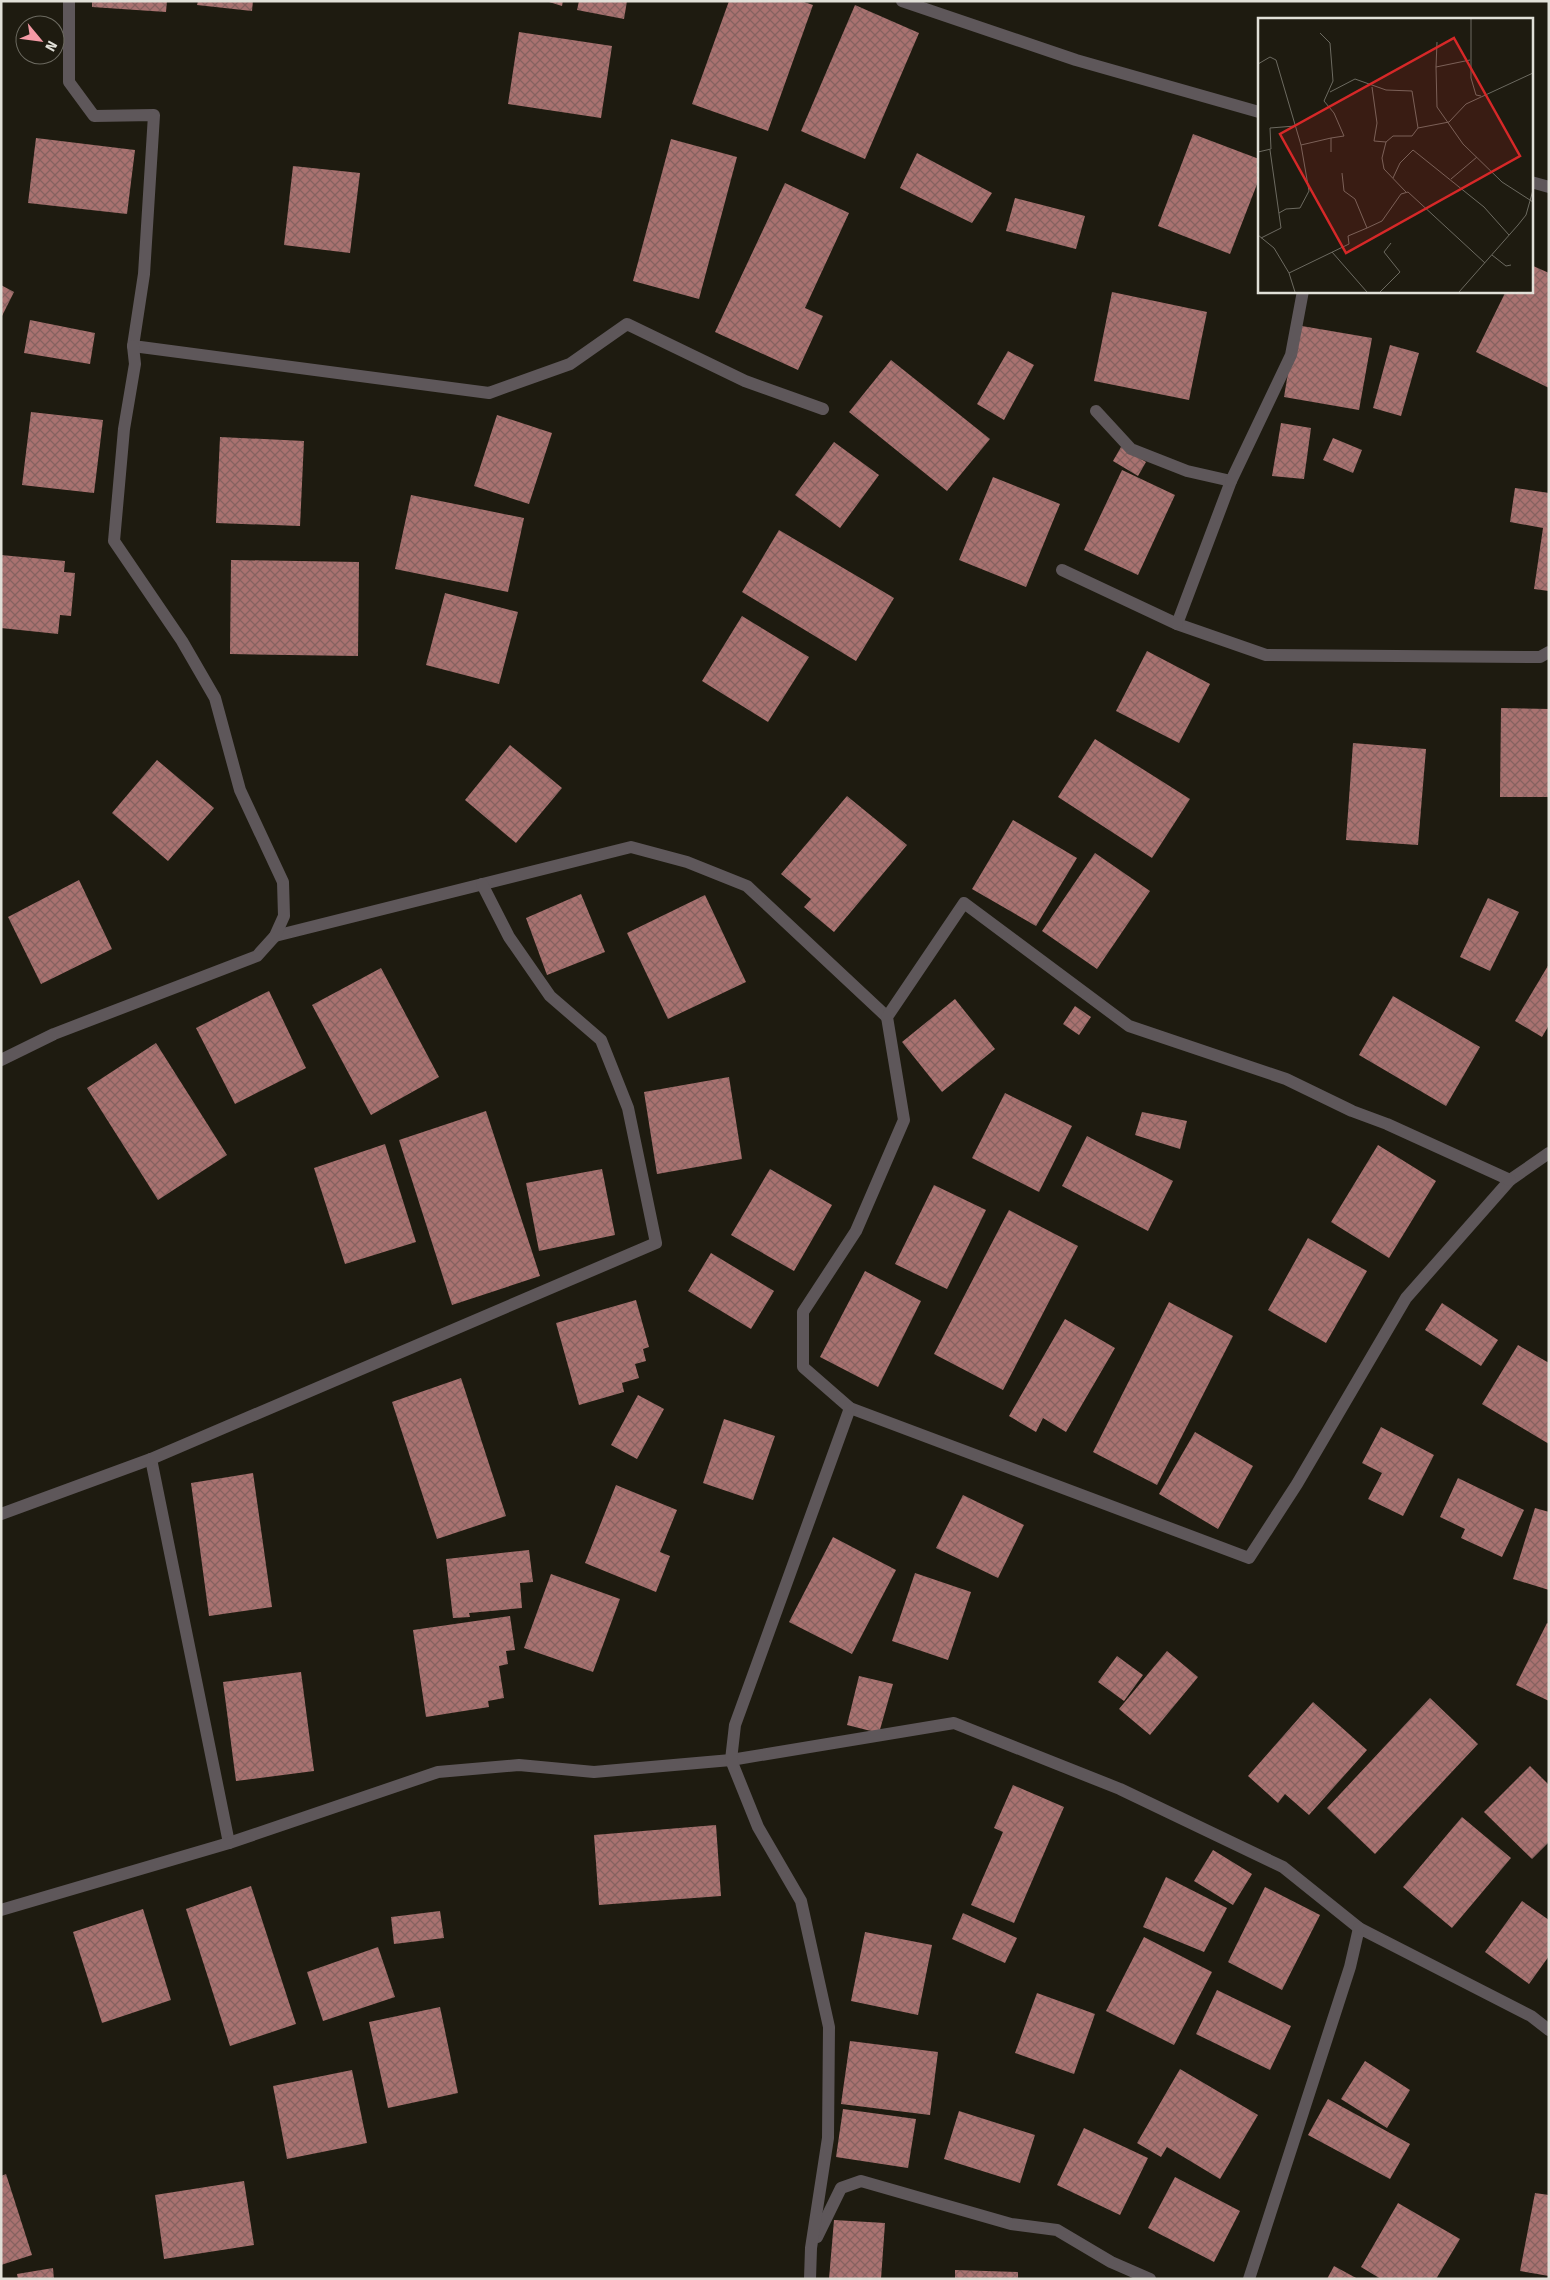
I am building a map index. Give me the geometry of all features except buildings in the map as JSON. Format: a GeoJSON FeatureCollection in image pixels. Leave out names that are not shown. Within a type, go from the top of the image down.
{"type":"FeatureCollection","features":[{"type":"Feature","properties":{"kind":"street"},"geometry":{"type":"LineString","coordinates":[[1,1060],[54,1034],[258,956],[275,936],[284,916],[283,882],[240,790],[215,698],[182,641],[114,541],[124,428],[135,364],[133,346],[144,274],[154,115],[94,116],[69,82],[69,1]]}},
{"type":"Feature","properties":{"kind":"street"},"geometry":{"type":"LineString","coordinates":[[902,1],[1076,60],[1258,112]]}},
{"type":"Feature","properties":{"kind":"street"},"geometry":{"type":"LineString","coordinates":[[1532,182],[1549,187]]}},
{"type":"Feature","properties":{"kind":"street"},"geometry":{"type":"LineString","coordinates":[[1177,624],[1231,481],[1291,355],[1303,292]]}},
{"type":"Feature","properties":{"kind":"street"},"geometry":{"type":"LineString","coordinates":[[133,346],[489,393],[570,364],[627,324],[745,381],[823,409]]}},
{"type":"Feature","properties":{"kind":"street"},"geometry":{"type":"LineString","coordinates":[[1096,411],[1131,449],[1187,470],[1231,481]]}},
{"type":"Feature","properties":{"kind":"street"},"geometry":{"type":"LineString","coordinates":[[1062,570],[1177,624],[1266,655],[1540,657],[1549,652]]}},
{"type":"Feature","properties":{"kind":"street"},"geometry":{"type":"LineString","coordinates":[[275,936],[631,847],[687,862],[747,886],[887,1017],[904,1120],[856,1231],[803,1312],[802,1367],[850,1408],[1249,1558],[1297,1484],[1406,1298],[1510,1180],[1549,1153]]}},
{"type":"Feature","properties":{"kind":"street"},"geometry":{"type":"LineString","coordinates":[[1,1514],[151,1459],[656,1243],[628,1108],[601,1040],[550,996],[509,937],[482,884]]}},
{"type":"Feature","properties":{"kind":"street"},"geometry":{"type":"LineString","coordinates":[[887,1017],[964,902],[1129,1026],[1286,1079],[1352,1111],[1387,1124],[1510,1180]]}},
{"type":"Feature","properties":{"kind":"street"},"geometry":{"type":"LineString","coordinates":[[810,2279],[811,2248],[828,2138],[829,2027],[801,1900],[758,1827],[731,1760],[736,1725],[850,1408]]}},
{"type":"Feature","properties":{"kind":"street"},"geometry":{"type":"LineString","coordinates":[[151,1459],[229,1843]]}},
{"type":"Feature","properties":{"kind":"street"},"geometry":{"type":"LineString","coordinates":[[1,1910],[229,1843],[438,1772],[519,1765],[594,1772],[731,1760],[954,1723],[1120,1789],[1283,1867],[1359,1928],[1531,2016],[1549,2030]]}},
{"type":"Feature","properties":{"kind":"street"},"geometry":{"type":"LineString","coordinates":[[1249,2279],[1350,1967],[1359,1928]]}},
{"type":"Feature","properties":{"kind":"street"},"geometry":{"type":"LineString","coordinates":[[811,2248],[841,2188],[861,2182],[1011,2224],[1057,2230],[1112,2262],[1150,2279]]}}]}
